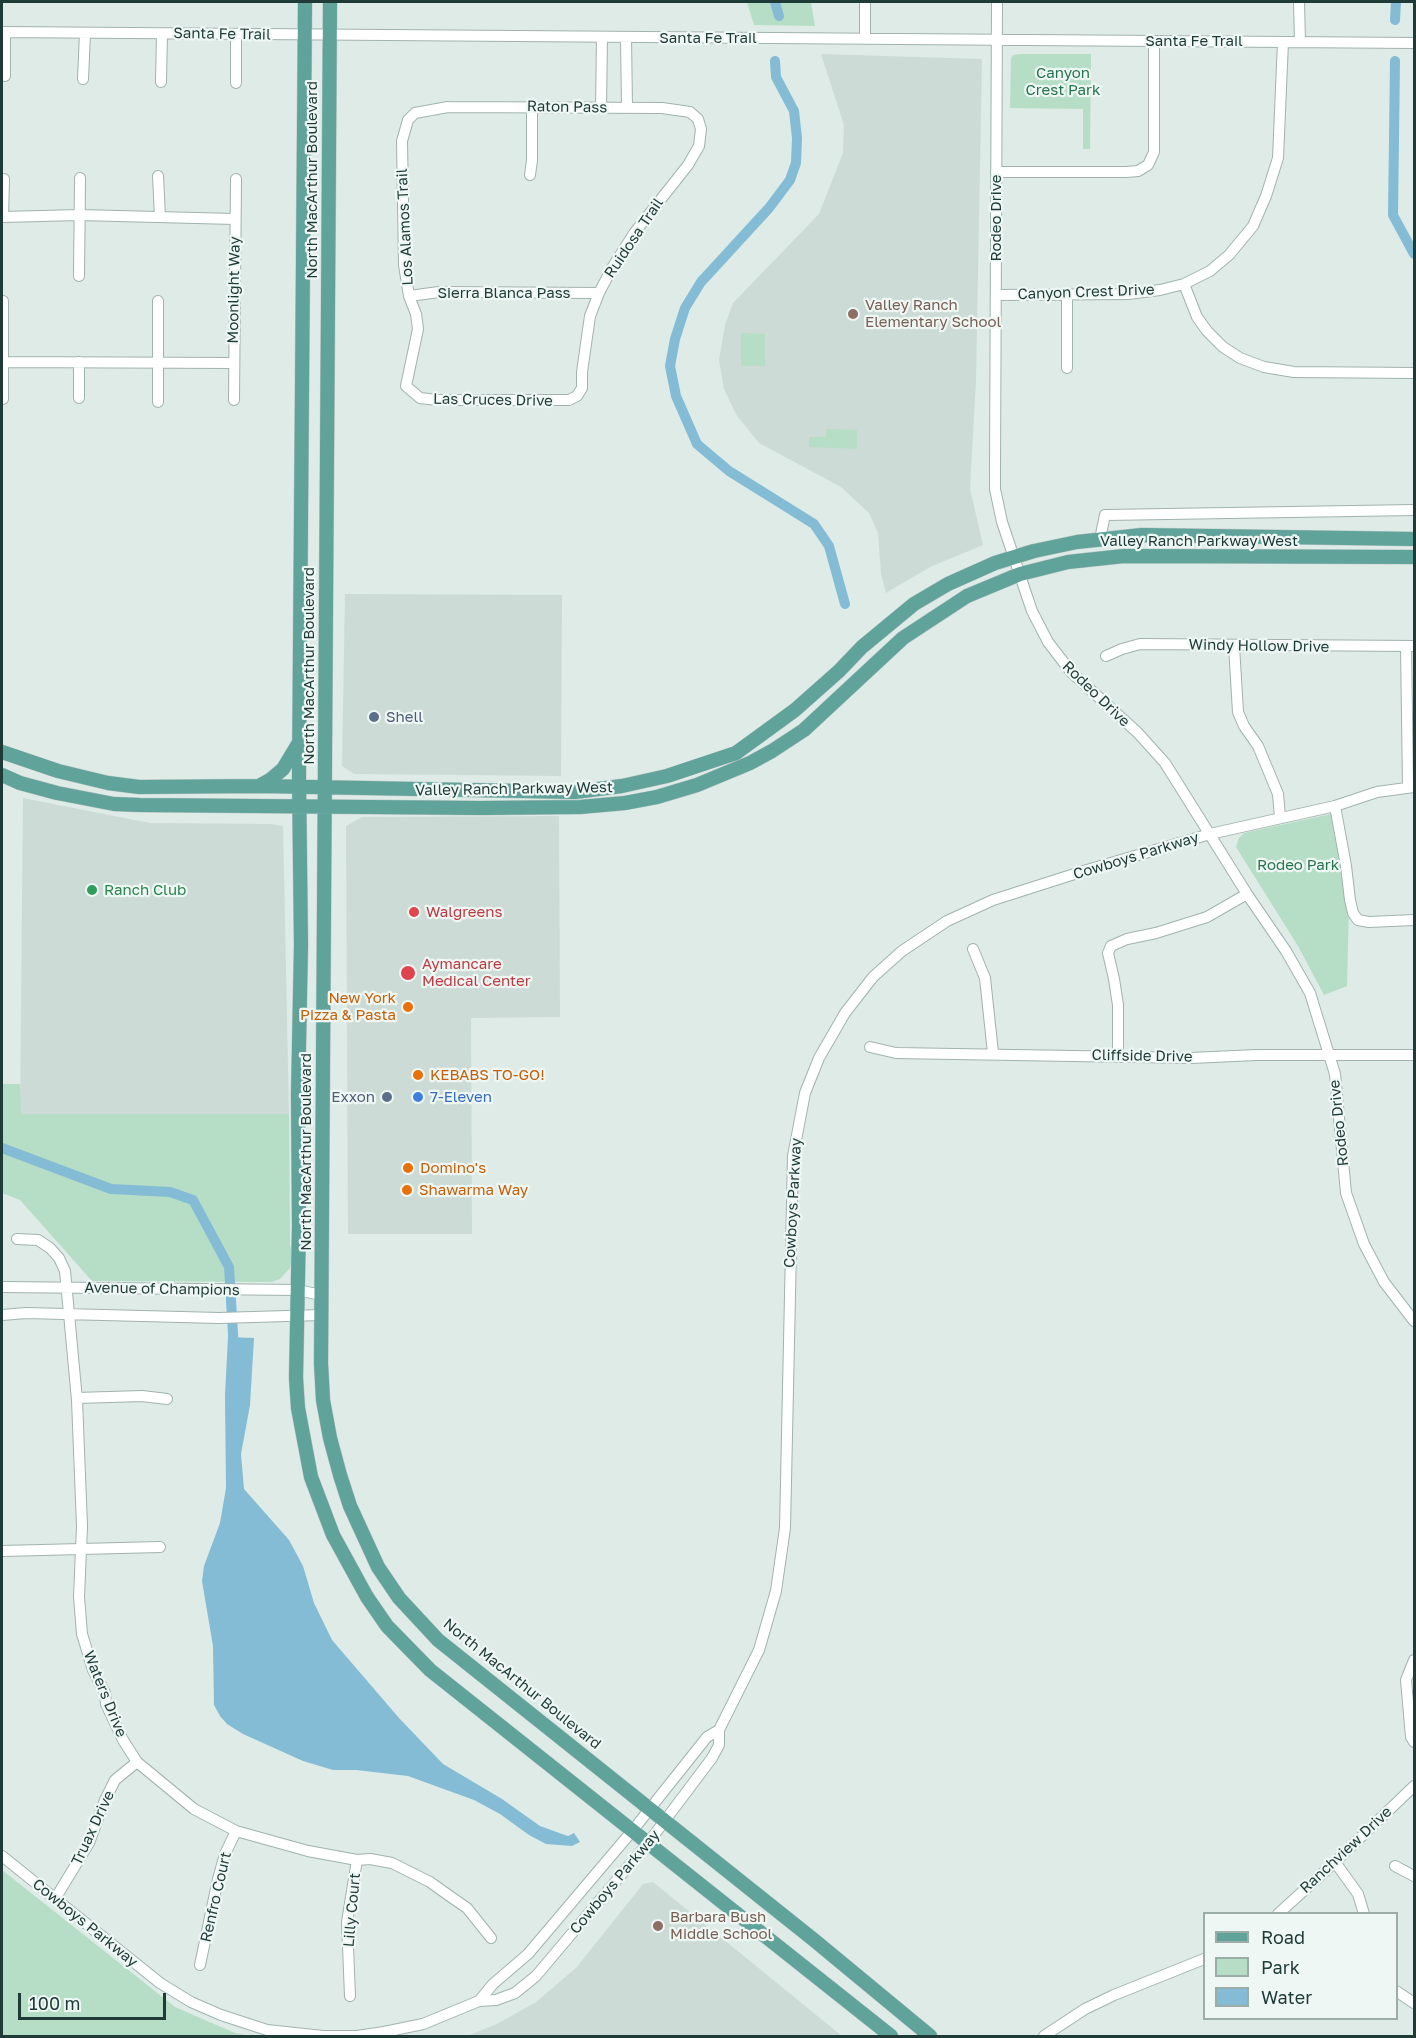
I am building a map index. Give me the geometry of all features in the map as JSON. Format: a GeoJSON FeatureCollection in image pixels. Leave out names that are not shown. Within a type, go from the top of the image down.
{"type":"FeatureCollection","features":[{"type":"Feature","properties":{"kind":"main road","name":"North MacArthur Boulevard"},"geometry":{"type":"LineString","coordinates":[[304,2],[299,742],[301,945],[296,1378],[298,1408],[311,1477],[333,1535],[367,1597],[387,1626],[430,1670],[891,2037]]}},
{"type":"Feature","properties":{"kind":"main road","name":"North MacArthur Boulevard"},"geometry":{"type":"LineString","coordinates":[[330,2],[321,1315],[323,1400],[330,1438],[350,1506],[378,1567],[399,1598],[438,1640],[814,1940],[930,2037]]}},
{"type":"Feature","properties":{"kind":"main road","name":"Valley Ranch Parkway West"},"geometry":{"type":"LineString","coordinates":[[2,752],[16,759],[58,771],[139,787],[259,786],[575,792],[622,786],[667,776],[732,755],[795,710],[862,647],[914,604],[975,571],[1014,557],[1100,539],[1142,535],[1414,539]]}},
{"type":"Feature","properties":{"kind":"main road"},"geometry":{"type":"LineString","coordinates":[[1225,556],[1226,536]]}},
{"type":"Feature","properties":{"kind":"main road","name":"Valley Ranch Parkway West"},"geometry":{"type":"LineString","coordinates":[[2,775],[20,783],[57,793],[114,804],[580,807],[625,803],[678,791],[724,774],[772,751],[804,730],[903,638],[967,596],[1020,574],[1089,558],[1124,556],[1414,557]]}},
{"type":"Feature","properties":{"kind":"main road"},"geometry":{"type":"LineString","coordinates":[[259,786],[283,770],[299,742]]}},
{"type":"Feature","properties":{"kind":"main road"},"geometry":{"type":"LineString","coordinates":[[732,755],[738,768]]}},
{"type":"Feature","properties":{"kind":"main road"},"geometry":{"type":"LineString","coordinates":[[716,761],[724,774]]}},
{"type":"Feature","properties":{"kind":"main road"},"geometry":{"type":"LineString","coordinates":[[114,804],[118,784]]}},
{"type":"Feature","properties":{"kind":"main road"},"geometry":{"type":"LineString","coordinates":[[545,807],[546,791]]}},
{"type":"Feature","properties":{"kind":"main road"},"geometry":{"type":"LineString","coordinates":[[299,1038],[323,1037]]}},
{"type":"Feature","properties":{"kind":"street"},"geometry":{"type":"LineString","coordinates":[[865,2],[866,39]]}},
{"type":"Feature","properties":{"kind":"street","name":"Rodeo Drive"},"geometry":{"type":"LineString","coordinates":[[997,2],[995,489],[1002,522],[1032,611],[1048,642],[1063,663],[1138,733],[1165,763],[1247,894],[1286,951],[1310,993],[1335,1074],[1346,1193],[1364,1244],[1384,1282],[1414,1321]]}},
{"type":"Feature","properties":{"kind":"street"},"geometry":{"type":"LineString","coordinates":[[1299,2],[1300,42]]}},
{"type":"Feature","properties":{"kind":"street","name":"Santa Fe Trail"},"geometry":{"type":"LineString","coordinates":[[3,32],[1414,42]]}},
{"type":"Feature","properties":{"kind":"street"},"geometry":{"type":"LineString","coordinates":[[3,32],[5,76]]}},
{"type":"Feature","properties":{"kind":"street"},"geometry":{"type":"LineString","coordinates":[[83,79],[85,33]]}},
{"type":"Feature","properties":{"kind":"street"},"geometry":{"type":"LineString","coordinates":[[161,82],[162,34]]}},
{"type":"Feature","properties":{"kind":"street"},"geometry":{"type":"LineString","coordinates":[[236,34],[236,83]]}},
{"type":"Feature","properties":{"kind":"street"},"geometry":{"type":"LineString","coordinates":[[601,108],[602,37]]}},
{"type":"Feature","properties":{"kind":"street"},"geometry":{"type":"LineString","coordinates":[[627,37],[627,108]]}},
{"type":"Feature","properties":{"kind":"street"},"geometry":{"type":"LineString","coordinates":[[996,172],[1126,172],[1138,171],[1148,165],[1154,152],[1154,41]]}},
{"type":"Feature","properties":{"kind":"street","name":"Canyon Crest Drive"},"geometry":{"type":"LineString","coordinates":[[996,295],[1128,294],[1184,284],[1210,271],[1244,239],[1253,226],[1266,196],[1278,158],[1283,42]]}},
{"type":"Feature","properties":{"kind":"street"},"geometry":{"type":"LineString","coordinates":[[530,175],[532,107]]}},
{"type":"Feature","properties":{"kind":"street","name":"Raton Pass"},"geometry":{"type":"LineString","coordinates":[[408,120],[415,113],[437,108],[662,108],[690,112],[698,119],[701,129],[699,146]]}},
{"type":"Feature","properties":{"kind":"street","name":"Los Alamos Trail"},"geometry":{"type":"LineString","coordinates":[[408,120],[402,141],[404,265],[418,329],[406,386],[420,398]]}},
{"type":"Feature","properties":{"kind":"street","name":"Ruidosa Trail"},"geometry":{"type":"LineString","coordinates":[[566,400],[577,396],[582,388],[590,316],[612,268],[635,232],[688,165],[699,146]]}},
{"type":"Feature","properties":{"kind":"street"},"geometry":{"type":"LineString","coordinates":[[158,176],[160,217]]}},
{"type":"Feature","properties":{"kind":"street"},"geometry":{"type":"LineString","coordinates":[[79,276],[80,178]]}},
{"type":"Feature","properties":{"kind":"street"},"geometry":{"type":"LineString","coordinates":[[2,217],[4,179]]}},
{"type":"Feature","properties":{"kind":"street"},"geometry":{"type":"LineString","coordinates":[[235,219],[236,179]]}},
{"type":"Feature","properties":{"kind":"street","name":"Moonlight Way"},"geometry":{"type":"LineString","coordinates":[[2,217],[79,215],[235,219],[233,363],[2,362]]}},
{"type":"Feature","properties":{"kind":"street"},"geometry":{"type":"LineString","coordinates":[[1184,284],[1197,317],[1207,331],[1223,347],[1240,358],[1264,367],[1294,372],[1414,373]]}},
{"type":"Feature","properties":{"kind":"street","name":"Sierra Blanca Pass"},"geometry":{"type":"LineString","coordinates":[[409,296],[439,292],[599,293]]}},
{"type":"Feature","properties":{"kind":"street"},"geometry":{"type":"LineString","coordinates":[[1067,294],[1067,368]]}},
{"type":"Feature","properties":{"kind":"street"},"geometry":{"type":"LineString","coordinates":[[3,301],[3,399]]}},
{"type":"Feature","properties":{"kind":"street"},"geometry":{"type":"LineString","coordinates":[[158,301],[158,402]]}},
{"type":"Feature","properties":{"kind":"street"},"geometry":{"type":"LineString","coordinates":[[79,362],[79,398]]}},
{"type":"Feature","properties":{"kind":"street"},"geometry":{"type":"LineString","coordinates":[[233,363],[234,400]]}},
{"type":"Feature","properties":{"kind":"street","name":"Las Cruces Drive"},"geometry":{"type":"LineString","coordinates":[[420,398],[566,400]]}},
{"type":"Feature","properties":{"kind":"street"},"geometry":{"type":"LineString","coordinates":[[1100,539],[1105,515],[1414,510]]}},
{"type":"Feature","properties":{"kind":"street","name":"Windy Hollow Drive"},"geometry":{"type":"LineString","coordinates":[[1106,656],[1140,644],[1410,646]]}},
{"type":"Feature","properties":{"kind":"street"},"geometry":{"type":"LineString","coordinates":[[1234,646],[1238,712],[1244,726],[1258,746],[1278,794],[1280,817]]}},
{"type":"Feature","properties":{"kind":"street"},"geometry":{"type":"LineString","coordinates":[[1410,646],[1411,787]]}},
{"type":"Feature","properties":{"kind":"street","name":"Cowboys Parkway"},"geometry":{"type":"LineString","coordinates":[[2,1856],[160,1983],[191,2002],[221,2015],[267,2030],[323,2036],[357,2036],[384,2032],[423,2024],[479,2001],[496,2000],[516,1993],[536,1976],[648,1843],[712,1758],[719,1745],[719,1730],[759,1650],[776,1591],[784,1528],[793,1156],[802,1102],[819,1058],[844,1013],[873,977],[902,951],[947,921],[993,900],[1210,834],[1335,806],[1377,792],[1411,787]]}},
{"type":"Feature","properties":{"kind":"street"},"geometry":{"type":"LineString","coordinates":[[1335,806],[1353,913],[1358,920],[1369,922],[1414,920]]}},
{"type":"Feature","properties":{"kind":"street"},"geometry":{"type":"LineString","coordinates":[[1118,1056],[1118,1005],[1108,953],[1111,946],[1127,939],[1156,933],[1207,917],[1247,894]]}},
{"type":"Feature","properties":{"kind":"street"},"geometry":{"type":"LineString","coordinates":[[973,949],[985,978],[993,1053]]}},
{"type":"Feature","properties":{"kind":"street","name":"Cliffside Drive"},"geometry":{"type":"LineString","coordinates":[[870,1047],[896,1053],[1191,1058],[1330,1054],[1414,1055]]}},
{"type":"Feature","properties":{"kind":"street","name":"Waters Drive"},"geometry":{"type":"LineString","coordinates":[[17,1239],[38,1240],[50,1248],[65,1271],[81,1489],[82,1634],[93,1670],[105,1693],[106,1704],[123,1740],[137,1762],[187,1804],[236,1831],[308,1851],[357,1860],[370,1859],[392,1863],[430,1882],[467,1908],[490,1938]]}},
{"type":"Feature","properties":{"kind":"street","name":"Avenue of Champions"},"geometry":{"type":"LineString","coordinates":[[2,1287],[298,1290],[321,1295]]}},
{"type":"Feature","properties":{"kind":"street","name":"Avenue of Champions"},"geometry":{"type":"LineString","coordinates":[[2,1315],[68,1314],[219,1318],[321,1315]]}},
{"type":"Feature","properties":{"kind":"street"},"geometry":{"type":"LineString","coordinates":[[76,1398],[142,1396],[167,1399]]}},
{"type":"Feature","properties":{"kind":"street"},"geometry":{"type":"LineString","coordinates":[[2,1551],[160,1547]]}},
{"type":"Feature","properties":{"kind":"street"},"geometry":{"type":"LineString","coordinates":[[1414,1660],[1406,1680],[1411,1737],[1414,1742]]}},
{"type":"Feature","properties":{"kind":"street","name":"Cowboys Parkway"},"geometry":{"type":"LineString","coordinates":[[479,2001],[493,1984],[528,1954],[650,1810],[707,1737],[719,1730]]}},
{"type":"Feature","properties":{"kind":"street","name":"Truax Drive"},"geometry":{"type":"LineString","coordinates":[[55,1899],[89,1843],[115,1780],[137,1762]]}},
{"type":"Feature","properties":{"kind":"street","name":"Ranchview Drive"},"geometry":{"type":"LineString","coordinates":[[1280,1912],[1414,1786]]}},
{"type":"Feature","properties":{"kind":"street","name":"Renfro Court"},"geometry":{"type":"LineString","coordinates":[[200,1965],[218,1879],[227,1848],[236,1831]]}},
{"type":"Feature","properties":{"kind":"street","name":"Lilly Court"},"geometry":{"type":"LineString","coordinates":[[350,1996],[347,1922],[357,1860]]}},
{"type":"Feature","properties":{"kind":"street"},"geometry":{"type":"LineString","coordinates":[[1335,1862],[1358,1894],[1363,1912]]}},
{"type":"Feature","properties":{"kind":"street"},"geometry":{"type":"LineString","coordinates":[[1395,1866],[1414,1876]]}},
{"type":"Feature","properties":{"kind":"street"},"geometry":{"type":"LineString","coordinates":[[1044,2037],[1070,2019],[1105,2000],[1203,1959]]}},
{"type":"Feature","properties":{"kind":"street"},"geometry":{"type":"LineString","coordinates":[[1398,1991],[1414,2003]]}},
{"type":"Feature","properties":{"kind":"shaded area","name":"Valley Ranch Elementary School"},"geometry":{"type":"Polygon","coordinates":[[[821,54],[982,59],[976,380],[970,489],[983,545],[930,567],[886,593],[881,574],[878,533],[869,513],[841,487],[759,443],[737,416],[724,389],[719,360],[725,325],[733,303],[819,214],[843,153],[844,125],[821,54]]]}},
{"type":"Feature","properties":{"kind":"shaded area"},"geometry":{"type":"Polygon","coordinates":[[[345,594],[562,595],[561,776],[354,774],[342,766],[345,594]]]}},
{"type":"Feature","properties":{"kind":"shaded area"},"geometry":{"type":"Polygon","coordinates":[[[23,798],[150,823],[283,826],[289,1114],[20,1114],[23,798]]]}},
{"type":"Feature","properties":{"kind":"shaded area"},"geometry":{"type":"Polygon","coordinates":[[[559,816],[560,1017],[471,1018],[472,1234],[348,1234],[346,826],[362,817],[559,816]]]}},
{"type":"Feature","properties":{"kind":"shaded area","name":"Barbara Bush Middle School"},"geometry":{"type":"Polygon","coordinates":[[[653,1882],[842,2036],[467,2036],[497,2024],[536,2002],[576,1968],[643,1884],[653,1882]]]}},
{"type":"Feature","properties":{"kind":"green space"},"geometry":{"type":"Polygon","coordinates":[[[747,2],[811,2],[815,26],[754,25],[747,2]]]}},
{"type":"Feature","properties":{"kind":"green space","name":"Canyon Crest Park"},"geometry":{"type":"Polygon","coordinates":[[[1091,54],[1090,149],[1083,149],[1083,109],[1010,108],[1011,59],[1013,55],[1091,54]]]}},
{"type":"Feature","properties":{"kind":"green space"},"geometry":{"type":"Polygon","coordinates":[[[741,333],[765,334],[765,366],[741,366],[741,333]]]}},
{"type":"Feature","properties":{"kind":"green space"},"geometry":{"type":"Polygon","coordinates":[[[826,429],[857,430],[857,449],[809,447],[809,437],[826,437],[826,429]]]}},
{"type":"Feature","properties":{"kind":"green space","name":"Rodeo Park"},"geometry":{"type":"Polygon","coordinates":[[[1331,814],[1349,903],[1347,986],[1324,995],[1298,946],[1236,847],[1239,838],[1244,833],[1331,814]]]}},
{"type":"Feature","properties":{"kind":"green space"},"geometry":{"type":"Polygon","coordinates":[[[2,1084],[20,1084],[21,1114],[289,1114],[290,1245],[293,1252],[290,1268],[280,1279],[272,1282],[92,1281],[20,1200],[2,1193],[2,1084]]]}},
{"type":"Feature","properties":{"kind":"green space"},"geometry":{"type":"Polygon","coordinates":[[[2,1870],[175,2007],[235,2033],[250,2036],[2,2036],[2,1870]]]}},
{"type":"Feature","properties":{"kind":"water"},"geometry":{"type":"Polygon","coordinates":[[[228,1337],[254,1338],[250,1405],[241,1454],[244,1489],[289,1540],[303,1566],[314,1603],[332,1640],[399,1718],[443,1764],[502,1799],[540,1826],[568,1836],[574,1833],[580,1842],[572,1846],[546,1844],[474,1800],[408,1776],[356,1770],[333,1770],[303,1761],[243,1734],[227,1724],[220,1716],[214,1705],[213,1646],[202,1581],[204,1566],[220,1523],[226,1488],[225,1395],[228,1337]]]}},
{"type":"Feature","properties":{"kind":"waterway"},"geometry":{"type":"LineString","coordinates":[[775,2],[779,16]]}},
{"type":"Feature","properties":{"kind":"waterway"},"geometry":{"type":"LineString","coordinates":[[1395,20],[1396,2]]}},
{"type":"Feature","properties":{"kind":"waterway"},"geometry":{"type":"LineString","coordinates":[[775,61],[776,77],[794,111],[797,138],[796,163],[790,180],[769,208],[701,282],[685,308],[675,339],[670,366],[676,396],[697,444],[729,471],[814,524],[829,546],[845,604]]}},
{"type":"Feature","properties":{"kind":"waterway"},"geometry":{"type":"LineString","coordinates":[[1395,61],[1393,215],[1414,254]]}},
{"type":"Feature","properties":{"kind":"waterway"},"geometry":{"type":"LineString","coordinates":[[2,1148],[111,1189],[170,1192],[193,1200],[229,1267],[234,1350]]}},
{"type":"Feature","properties":{"kind":"place","name":"Valley Ranch Elementary School"},"geometry":{"type":"Point","coordinates":[853,314]}},
{"type":"Feature","properties":{"kind":"place","name":"Shell"},"geometry":{"type":"Point","coordinates":[374,717]}},
{"type":"Feature","properties":{"kind":"place","name":"Ranch Club"},"geometry":{"type":"Point","coordinates":[92,890]}},
{"type":"Feature","properties":{"kind":"place","name":"Walgreens"},"geometry":{"type":"Point","coordinates":[414,912]}},
{"type":"Feature","properties":{"kind":"place","name":"Aymancare Medical Center"},"geometry":{"type":"Point","coordinates":[408,973]}},
{"type":"Feature","properties":{"kind":"place","name":"New York Pizza & Pasta"},"geometry":{"type":"Point","coordinates":[408,1007]}},
{"type":"Feature","properties":{"kind":"place","name":"KEBABS TO-GO!"},"geometry":{"type":"Point","coordinates":[418,1075]}},
{"type":"Feature","properties":{"kind":"place","name":"Exxon"},"geometry":{"type":"Point","coordinates":[387,1097]}},
{"type":"Feature","properties":{"kind":"place","name":"7-Eleven"},"geometry":{"type":"Point","coordinates":[418,1097]}},
{"type":"Feature","properties":{"kind":"place","name":"Domino's"},"geometry":{"type":"Point","coordinates":[408,1168]}},
{"type":"Feature","properties":{"kind":"place","name":"Shawarma Way"},"geometry":{"type":"Point","coordinates":[407,1190]}},
{"type":"Feature","properties":{"kind":"place","name":"Barbara Bush Middle School"},"geometry":{"type":"Point","coordinates":[658,1926]}}]}
